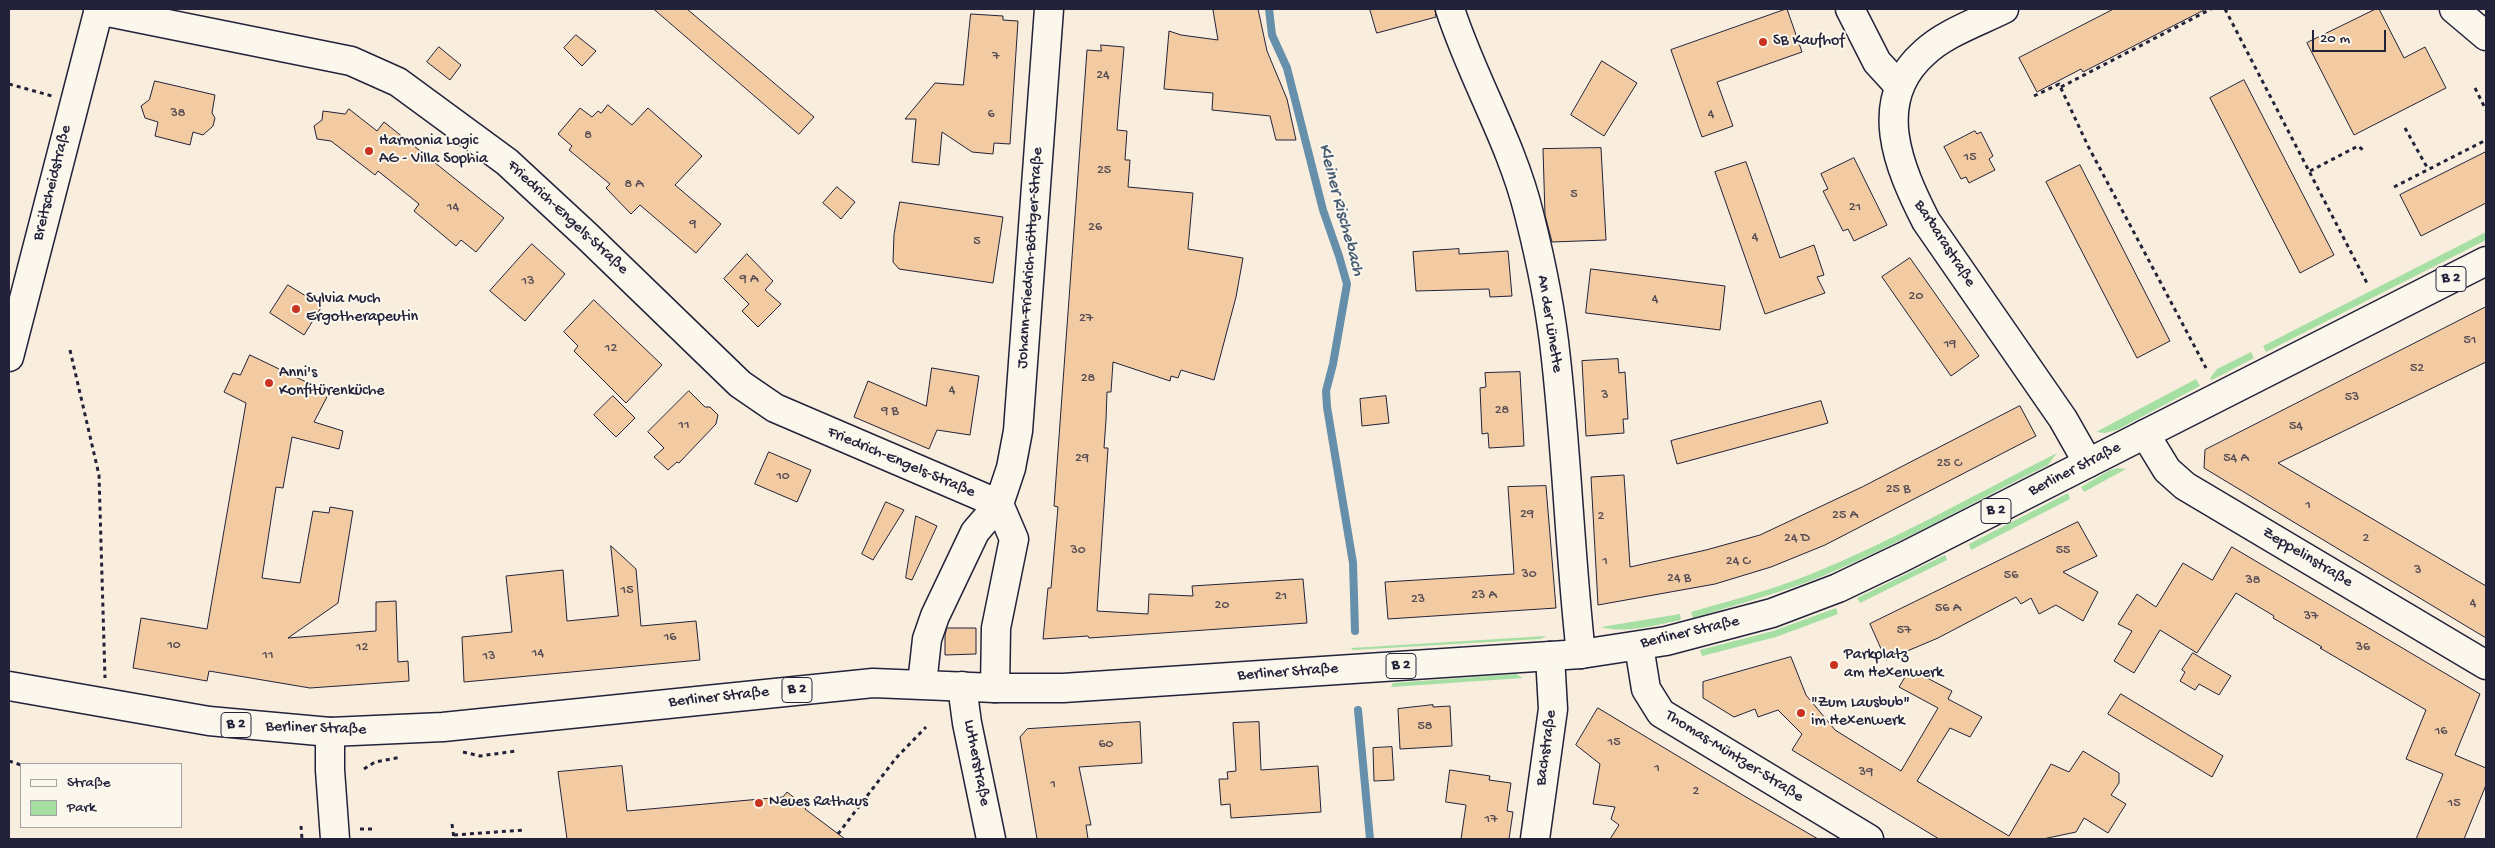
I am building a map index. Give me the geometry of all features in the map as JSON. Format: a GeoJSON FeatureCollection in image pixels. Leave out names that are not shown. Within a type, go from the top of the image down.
{"type":"FeatureCollection","features":[{"type":"Feature","properties":{"kind":"street","name":"Friedrich-Engels-Straße"},"geometry":{"type":"LineString","coordinates":[[99,9],[351,61],[398,82],[507,162],[587,236],[740,384],[775,408],[999,504]]}},
{"type":"Feature","properties":{"kind":"street","name":"Breitscheidstraße"},"geometry":{"type":"LineString","coordinates":[[9,357],[14,317],[99,9]]}},
{"type":"Feature","properties":{"kind":"street","name":"Johann-Friedrich-Böttger-Straße"},"geometry":{"type":"LineString","coordinates":[[922,684],[927,639],[975,532],[999,504],[1011,468],[1018,431],[1049,9]]}},
{"type":"Feature","properties":{"kind":"street","name":"An der Lünette"},"geometry":{"type":"LineString","coordinates":[[1450,9],[1508,152],[1526,204],[1541,270],[1556,358],[1581,654]]}},
{"type":"Feature","properties":{"kind":"street"},"geometry":{"type":"LineString","coordinates":[[1850,9],[1877,62],[1899,86]]}},
{"type":"Feature","properties":{"kind":"street","name":"Barbarastraße"},"geometry":{"type":"LineString","coordinates":[[2004,9],[1944,39],[1924,52],[1909,69],[1899,86],[1893,109],[1893,131],[1898,156],[1909,188],[1926,221],[2063,419],[2088,463]]}},
{"type":"Feature","properties":{"kind":"street"},"geometry":{"type":"LineString","coordinates":[[2454,9],[2486,36]]}},
{"type":"Feature","properties":{"kind":"street","name":"Berliner Straße"},"geometry":{"type":"LineString","coordinates":[[9,686],[102,704],[209,721],[330,732],[443,727],[873,683],[995,688],[1062,688],[1581,654],[1639,646],[1691,635],[1772,613],[1838,588],[2486,261]]}},
{"type":"Feature","properties":{"kind":"street","name":"Zeppelinstraße"},"geometry":{"type":"LineString","coordinates":[[2145,434],[2167,470],[2185,486],[2486,665]]}},
{"type":"Feature","properties":{"kind":"street"},"geometry":{"type":"LineString","coordinates":[[995,688],[996,628],[1014,539],[999,504]]}},
{"type":"Feature","properties":{"kind":"street","name":"Thomas-Müntzer-Straße"},"geometry":{"type":"LineString","coordinates":[[1639,646],[1646,689],[1661,713],[1869,839]]}},
{"type":"Feature","properties":{"kind":"street","name":"Bachstraße"},"geometry":{"type":"LineString","coordinates":[[1535,839],[1553,709],[1550,656]]}},
{"type":"Feature","properties":{"kind":"street","name":"Lutherstraße"},"geometry":{"type":"LineString","coordinates":[[962,686],[967,722],[991,839]]}},
{"type":"Feature","properties":{"kind":"street"},"geometry":{"type":"LineString","coordinates":[[330,732],[330,770],[335,839]]}},
{"type":"Feature","properties":{"kind":"path"},"geometry":{"type":"LineString","coordinates":[[2060,88],[2211,9]]}},
{"type":"Feature","properties":{"kind":"path"},"geometry":{"type":"LineString","coordinates":[[2225,9],[2368,285]]}},
{"type":"Feature","properties":{"kind":"path"},"geometry":{"type":"LineString","coordinates":[[9,84],[74,102]]}},
{"type":"Feature","properties":{"kind":"path"},"geometry":{"type":"LineString","coordinates":[[2034,96],[2058,84],[2088,146],[2206,368]]}},
{"type":"Feature","properties":{"kind":"path"},"geometry":{"type":"LineString","coordinates":[[2475,88],[2486,110]]}},
{"type":"Feature","properties":{"kind":"path"},"geometry":{"type":"LineString","coordinates":[[2405,128],[2428,170]]}},
{"type":"Feature","properties":{"kind":"path"},"geometry":{"type":"LineString","coordinates":[[2394,187],[2486,140]]}},
{"type":"Feature","properties":{"kind":"path"},"geometry":{"type":"LineString","coordinates":[[2310,171],[2358,146],[2363,150]]}},
{"type":"Feature","properties":{"kind":"path"},"geometry":{"type":"LineString","coordinates":[[70,350],[99,475],[105,679],[102,704]]}},
{"type":"Feature","properties":{"kind":"path"},"geometry":{"type":"LineString","coordinates":[[838,834],[896,758],[926,727]]}},
{"type":"Feature","properties":{"kind":"path"},"geometry":{"type":"LineString","coordinates":[[480,756],[516,751]]}},
{"type":"Feature","properties":{"kind":"path"},"geometry":{"type":"LineString","coordinates":[[452,824],[454,837],[524,830]]}},
{"type":"Feature","properties":{"kind":"path"},"geometry":{"type":"LineString","coordinates":[[301,826],[302,839]]}},
{"type":"Feature","properties":{"kind":"green space"},"geometry":{"type":"Polygon","coordinates":[[[2486,232],[2486,240],[2266,352],[2263,346],[2486,232]]]}},
{"type":"Feature","properties":{"kind":"green space"},"geometry":{"type":"Polygon","coordinates":[[[2251,352],[2254,358],[2212,380],[2210,378],[2217,369],[2251,352]]]}},
{"type":"Feature","properties":{"kind":"green space"},"geometry":{"type":"Polygon","coordinates":[[[2196,379],[2200,386],[2117,430],[2105,433],[2096,432],[2196,379]]]}},
{"type":"Feature","properties":{"kind":"green space"},"geometry":{"type":"Polygon","coordinates":[[[2057,453],[2048,465],[1852,564],[1791,588],[1693,618],[1691,612],[1782,585],[1842,561],[1904,532],[2057,453]]]}},
{"type":"Feature","properties":{"kind":"green space"},"geometry":{"type":"Polygon","coordinates":[[[2117,468],[2126,469],[2084,492],[2081,487],[2108,471],[2117,468]]]}},
{"type":"Feature","properties":{"kind":"green space"},"geometry":{"type":"Polygon","coordinates":[[[2068,493],[2070,499],[1971,550],[1969,544],[2068,493]]]}},
{"type":"Feature","properties":{"kind":"green space"},"geometry":{"type":"Polygon","coordinates":[[[1945,555],[1947,560],[1860,603],[1857,598],[1945,555]]]}},
{"type":"Feature","properties":{"kind":"green space"},"geometry":{"type":"Polygon","coordinates":[[[1836,608],[1838,614],[1776,637],[1702,656],[1700,650],[1773,631],[1836,608]]]}},
{"type":"Feature","properties":{"kind":"green space"},"geometry":{"type":"Polygon","coordinates":[[[1680,614],[1681,620],[1641,628],[1621,630],[1601,627],[1680,614]]]}},
{"type":"Feature","properties":{"kind":"green space"},"geometry":{"type":"Polygon","coordinates":[[[1547,636],[1540,639],[1353,650],[1351,648],[1547,636]]]}},
{"type":"Feature","properties":{"kind":"green space"},"geometry":{"type":"Polygon","coordinates":[[[1516,674],[1523,678],[1391,687],[1393,683],[1516,674]]]}},
{"type":"Feature","properties":{"kind":"building"},"geometry":{"type":"Polygon","coordinates":[[[654,9],[687,9],[814,117],[799,134],[654,9]]]}},
{"type":"Feature","properties":{"kind":"building"},"geometry":{"type":"Polygon","coordinates":[[[1258,9],[1267,51],[1287,99],[1296,140],[1276,140],[1270,116],[1212,110],[1213,93],[1164,89],[1169,31],[1181,35],[1218,40],[1213,10],[1258,9]]]}},
{"type":"Feature","properties":{"kind":"building"},"geometry":{"type":"Polygon","coordinates":[[[1370,9],[1435,9],[1436,17],[1377,33],[1370,9]]]}},
{"type":"Feature","properties":{"kind":"building"},"geometry":{"type":"Polygon","coordinates":[[[1787,9],[1802,52],[1717,82],[1733,126],[1702,137],[1671,50],[1787,9]]]}},
{"type":"Feature","properties":{"kind":"building"},"geometry":{"type":"Polygon","coordinates":[[[2114,9],[2206,9],[2083,72],[2081,69],[2037,92],[2019,58],[2114,9]]]}},
{"type":"Feature","properties":{"kind":"building"},"geometry":{"type":"Polygon","coordinates":[[[2379,9],[2404,58],[2425,47],[2446,88],[2354,135],[2307,43],[2379,9]]]}},
{"type":"Feature","properties":{"kind":"building"},"geometry":{"type":"Polygon","coordinates":[[[971,14],[1003,16],[1003,20],[1018,21],[1010,144],[994,143],[993,154],[972,152],[942,132],[939,165],[912,162],[916,119],[905,119],[935,83],[963,85],[971,14]]]}},
{"type":"Feature","properties":{"kind":"building"},"geometry":{"type":"Polygon","coordinates":[[[576,35],[596,51],[582,66],[564,48],[576,35]]]}},
{"type":"Feature","properties":{"kind":"building"},"geometry":{"type":"Polygon","coordinates":[[[1101,45],[1124,47],[1117,130],[1127,131],[1125,160],[1130,160],[1128,187],[1193,193],[1188,249],[1243,258],[1236,297],[1214,380],[1181,370],[1178,378],[1171,376],[1170,381],[1113,362],[1111,392],[1107,392],[1104,448],[1108,448],[1097,611],[1148,614],[1149,594],[1193,596],[1192,586],[1303,579],[1307,623],[1089,638],[1088,636],[1043,639],[1048,588],[1051,588],[1058,507],[1054,506],[1087,50],[1101,51],[1101,45]]]}},
{"type":"Feature","properties":{"kind":"building"},"geometry":{"type":"Polygon","coordinates":[[[439,47],[461,65],[450,80],[427,62],[439,47]]]}},
{"type":"Feature","properties":{"kind":"building"},"geometry":{"type":"Polygon","coordinates":[[[1602,61],[1637,83],[1604,136],[1571,115],[1602,61]]]}},
{"type":"Feature","properties":{"kind":"building"},"geometry":{"type":"Polygon","coordinates":[[[2244,80],[2334,255],[2300,273],[2210,98],[2244,80]]]}},
{"type":"Feature","properties":{"kind":"building"},"geometry":{"type":"Polygon","coordinates":[[[155,81],[215,95],[212,113],[215,118],[213,126],[203,135],[193,132],[190,145],[155,136],[158,122],[145,118],[141,106],[149,100],[155,81]]]}},
{"type":"Feature","properties":{"kind":"building"},"geometry":{"type":"Polygon","coordinates":[[[608,105],[632,125],[648,108],[702,156],[675,185],[721,224],[696,253],[640,205],[631,214],[606,188],[610,184],[569,150],[572,146],[558,134],[580,108],[592,117],[598,111],[601,113],[608,105]]]}},
{"type":"Feature","properties":{"kind":"building"},"geometry":{"type":"Polygon","coordinates":[[[349,109],[377,131],[384,122],[504,218],[476,252],[461,240],[456,246],[414,211],[419,204],[378,171],[375,175],[331,141],[317,139],[314,126],[322,120],[323,111],[345,114],[349,109]]]}},
{"type":"Feature","properties":{"kind":"building"},"geometry":{"type":"Polygon","coordinates":[[[1975,131],[1977,134],[1981,132],[1993,156],[1989,159],[1995,170],[1969,183],[1966,177],[1961,179],[1944,147],[1975,131]]]}},
{"type":"Feature","properties":{"kind":"building"},"geometry":{"type":"Polygon","coordinates":[[[1601,148],[1606,240],[1552,242],[1545,215],[1543,149],[1601,148]]]}},
{"type":"Feature","properties":{"kind":"building"},"geometry":{"type":"Polygon","coordinates":[[[2486,152],[2486,203],[2421,236],[2400,195],[2486,152]]]}},
{"type":"Feature","properties":{"kind":"building"},"geometry":{"type":"Polygon","coordinates":[[[1854,158],[1887,225],[1854,241],[1848,229],[1843,231],[1823,191],[1828,189],[1821,174],[1854,158]]]}},
{"type":"Feature","properties":{"kind":"building"},"geometry":{"type":"Polygon","coordinates":[[[1746,162],[1780,258],[1814,245],[1824,275],[1817,277],[1825,293],[1765,314],[1715,172],[1746,162]]]}},
{"type":"Feature","properties":{"kind":"building"},"geometry":{"type":"Polygon","coordinates":[[[2080,165],[2170,341],[2137,358],[2046,182],[2080,165]]]}},
{"type":"Feature","properties":{"kind":"building"},"geometry":{"type":"Polygon","coordinates":[[[837,187],[855,202],[841,219],[823,203],[837,187]]]}},
{"type":"Feature","properties":{"kind":"building"},"geometry":{"type":"Polygon","coordinates":[[[900,202],[1003,217],[993,283],[899,269],[893,262],[894,235],[900,202]]]}},
{"type":"Feature","properties":{"kind":"building"},"geometry":{"type":"Polygon","coordinates":[[[532,244],[565,274],[525,321],[490,291],[532,244]]]}},
{"type":"Feature","properties":{"kind":"building"},"geometry":{"type":"Polygon","coordinates":[[[1459,249],[1459,254],[1508,251],[1512,296],[1490,297],[1489,289],[1416,291],[1413,252],[1459,249]]]}},
{"type":"Feature","properties":{"kind":"building"},"geometry":{"type":"Polygon","coordinates":[[[747,254],[773,281],[765,290],[781,304],[758,327],[742,311],[749,304],[724,279],[747,254]]]}},
{"type":"Feature","properties":{"kind":"building"},"geometry":{"type":"Polygon","coordinates":[[[1910,258],[1979,356],[1951,376],[1882,277],[1910,258]]]}},
{"type":"Feature","properties":{"kind":"building"},"geometry":{"type":"Polygon","coordinates":[[[1591,269],[1725,286],[1720,330],[1586,313],[1591,269]]]}},
{"type":"Feature","properties":{"kind":"building","name":"Sylvia Much Ergotherapeutin"},"geometry":{"type":"Polygon","coordinates":[[[288,285],[322,306],[304,335],[270,313],[288,285]]]}},
{"type":"Feature","properties":{"kind":"building"},"geometry":{"type":"Polygon","coordinates":[[[594,300],[662,365],[626,403],[574,351],[578,346],[564,332],[594,300]]]}},
{"type":"Feature","properties":{"kind":"building"},"geometry":{"type":"Polygon","coordinates":[[[2486,307],[2486,362],[2278,463],[2486,586],[2486,638],[2204,468],[2205,450],[2486,307]]]}},
{"type":"Feature","properties":{"kind":"building"},"geometry":{"type":"Polygon","coordinates":[[[250,355],[329,393],[314,422],[343,431],[339,449],[292,437],[283,488],[276,487],[262,578],[300,583],[313,511],[329,513],[330,507],[353,511],[338,603],[288,638],[376,631],[376,602],[396,601],[398,662],[408,661],[409,681],[310,688],[209,671],[207,681],[133,668],[141,618],[207,629],[246,403],[224,392],[233,373],[240,375],[250,355]]]}},
{"type":"Feature","properties":{"kind":"building"},"geometry":{"type":"Polygon","coordinates":[[[1618,359],[1619,373],[1625,372],[1628,419],[1623,419],[1624,433],[1586,436],[1582,361],[1618,359]]]}},
{"type":"Feature","properties":{"kind":"building"},"geometry":{"type":"Polygon","coordinates":[[[932,368],[979,376],[970,435],[937,430],[929,449],[854,417],[868,381],[926,406],[932,368]]]}},
{"type":"Feature","properties":{"kind":"building"},"geometry":{"type":"Polygon","coordinates":[[[1520,372],[1524,446],[1489,448],[1488,433],[1482,434],[1480,388],[1486,387],[1485,373],[1520,372]]]}},
{"type":"Feature","properties":{"kind":"building"},"geometry":{"type":"Polygon","coordinates":[[[689,391],[705,407],[710,407],[718,415],[716,424],[679,463],[677,462],[668,470],[654,457],[664,448],[648,432],[689,391]]]}},
{"type":"Feature","properties":{"kind":"building"},"geometry":{"type":"Polygon","coordinates":[[[613,396],[635,418],[616,437],[594,415],[613,396]]]}},
{"type":"Feature","properties":{"kind":"building"},"geometry":{"type":"Polygon","coordinates":[[[1386,396],[1389,423],[1362,426],[1360,399],[1386,396]]]}},
{"type":"Feature","properties":{"kind":"building"},"geometry":{"type":"Polygon","coordinates":[[[1821,401],[1828,423],[1677,464],[1671,441],[1821,401]]]}},
{"type":"Feature","properties":{"kind":"building"},"geometry":{"type":"Polygon","coordinates":[[[2020,406],[2036,436],[1825,545],[1771,567],[1715,584],[1598,605],[1591,477],[1624,475],[1630,567],[1706,550],[1760,535],[1862,487],[2020,406]]]}},
{"type":"Feature","properties":{"kind":"building"},"geometry":{"type":"Polygon","coordinates":[[[769,452],[811,470],[797,502],[755,484],[769,452]]]}},
{"type":"Feature","properties":{"kind":"building"},"geometry":{"type":"Polygon","coordinates":[[[1546,486],[1556,608],[1388,619],[1385,582],[1514,574],[1508,487],[1546,486]]]}},
{"type":"Feature","properties":{"kind":"building"},"geometry":{"type":"Polygon","coordinates":[[[886,502],[904,510],[873,560],[862,554],[886,502]]]}},
{"type":"Feature","properties":{"kind":"building"},"geometry":{"type":"Polygon","coordinates":[[[916,516],[937,526],[912,580],[906,578],[916,516]]]}},
{"type":"Feature","properties":{"kind":"building"},"geometry":{"type":"Polygon","coordinates":[[[2078,522],[2097,556],[2063,572],[2098,592],[2083,621],[2056,605],[2039,614],[2031,598],[2021,604],[2016,597],[1938,638],[1886,660],[1870,624],[2078,522]]]}},
{"type":"Feature","properties":{"kind":"building"},"geometry":{"type":"Polygon","coordinates":[[[611,546],[636,569],[641,626],[696,621],[700,660],[464,682],[462,637],[512,632],[506,576],[563,570],[567,621],[618,616],[611,546]]]}},
{"type":"Feature","properties":{"kind":"building"},"geometry":{"type":"Polygon","coordinates":[[[2232,547],[2480,694],[2455,755],[2486,768],[2486,785],[2464,839],[2416,839],[2443,774],[2406,759],[2426,710],[2320,648],[2322,647],[2236,593],[2197,653],[2160,630],[2134,673],[2114,661],[2132,631],[2118,624],[2137,594],[2156,607],[2183,563],[2212,580],[2232,547]]]}},
{"type":"Feature","properties":{"kind":"building"},"geometry":{"type":"Polygon","coordinates":[[[947,628],[976,628],[976,654],[945,655],[947,628]]]}},
{"type":"Feature","properties":{"kind":"building"},"geometry":{"type":"Polygon","coordinates":[[[2193,653],[2231,676],[2219,695],[2199,684],[2195,690],[2180,681],[2185,672],[2182,670],[2193,653]]]}},
{"type":"Feature","properties":{"kind":"building"},"geometry":{"type":"Polygon","coordinates":[[[1791,657],[1806,695],[1835,730],[1901,771],[1938,708],[1899,687],[1910,669],[1952,691],[1948,699],[1982,717],[1970,737],[1950,728],[1917,781],[2009,836],[2051,764],[2069,772],[2083,751],[2119,773],[2119,783],[2111,795],[2126,804],[2108,833],[2084,818],[2076,832],[2043,839],[1939,839],[1792,750],[1802,734],[1778,710],[1758,717],[1755,709],[1734,717],[1703,698],[1703,682],[1791,657]]]}},
{"type":"Feature","properties":{"kind":"building"},"geometry":{"type":"Polygon","coordinates":[[[2121,694],[2223,756],[2212,777],[2108,714],[2121,694]]]}},
{"type":"Feature","properties":{"kind":"building"},"geometry":{"type":"Polygon","coordinates":[[[1433,705],[1433,707],[1450,706],[1452,746],[1400,749],[1398,709],[1433,705]]]}},
{"type":"Feature","properties":{"kind":"building"},"geometry":{"type":"Polygon","coordinates":[[[1598,708],[1818,839],[1610,839],[1619,825],[1611,819],[1615,807],[1593,804],[1600,764],[1576,745],[1598,708]]]}},
{"type":"Feature","properties":{"kind":"building"},"geometry":{"type":"Polygon","coordinates":[[[1140,722],[1142,763],[1079,767],[1091,825],[1086,825],[1088,839],[1037,839],[1020,737],[1027,729],[1140,722]]]}},
{"type":"Feature","properties":{"kind":"building"},"geometry":{"type":"Polygon","coordinates":[[[1259,722],[1261,770],[1318,766],[1321,812],[1231,818],[1230,804],[1221,805],[1219,779],[1228,779],[1227,772],[1236,771],[1233,723],[1259,722]]]}},
{"type":"Feature","properties":{"kind":"building"},"geometry":{"type":"Polygon","coordinates":[[[1392,747],[1394,780],[1374,781],[1373,748],[1392,747]]]}},
{"type":"Feature","properties":{"kind":"building","name":"Neues Rathaus"},"geometry":{"type":"Polygon","coordinates":[[[622,766],[627,811],[783,797],[787,792],[806,807],[805,809],[845,839],[567,839],[558,772],[622,766]]]}},
{"type":"Feature","properties":{"kind":"building"},"geometry":{"type":"Polygon","coordinates":[[[1450,770],[1490,776],[1489,780],[1511,783],[1507,811],[1513,812],[1509,839],[1461,839],[1466,805],[1446,802],[1450,770]]]}},
{"type":"Feature","properties":{"kind":"waterway","name":"Kleiner Rischebach"},"geometry":{"type":"LineString","coordinates":[[1269,9],[1272,35],[1287,68],[1323,210],[1347,284],[1333,364],[1326,391],[1353,563],[1355,631]]}},
{"type":"Feature","properties":{"kind":"waterway","name":"Kleiner Rischebach"},"geometry":{"type":"LineString","coordinates":[[1358,710],[1370,839]]}},
{"type":"Feature","properties":{"kind":"place","name":"SB Kaufhof"},"geometry":{"type":"Point","coordinates":[1763,42]}},
{"type":"Feature","properties":{"kind":"place","name":"Harmonia Logic AG - Villa Sophia"},"geometry":{"type":"Point","coordinates":[369,151]}},
{"type":"Feature","properties":{"kind":"place","name":"Sylvia Much Ergotherapeutin"},"geometry":{"type":"Point","coordinates":[296,309]}},
{"type":"Feature","properties":{"kind":"place","name":"Anni's Konfitürenküche"},"geometry":{"type":"Point","coordinates":[269,383]}},
{"type":"Feature","properties":{"kind":"place","name":"Parkplatz am Hexenwerk"},"geometry":{"type":"Point","coordinates":[1834,665]}},
{"type":"Feature","properties":{"kind":"place","name":"\"Zum Lausbub\" im Hexenwerk"},"geometry":{"type":"Point","coordinates":[1801,713]}},
{"type":"Feature","properties":{"kind":"place","name":"Neues Rathaus"},"geometry":{"type":"Point","coordinates":[759,803]}}]}
